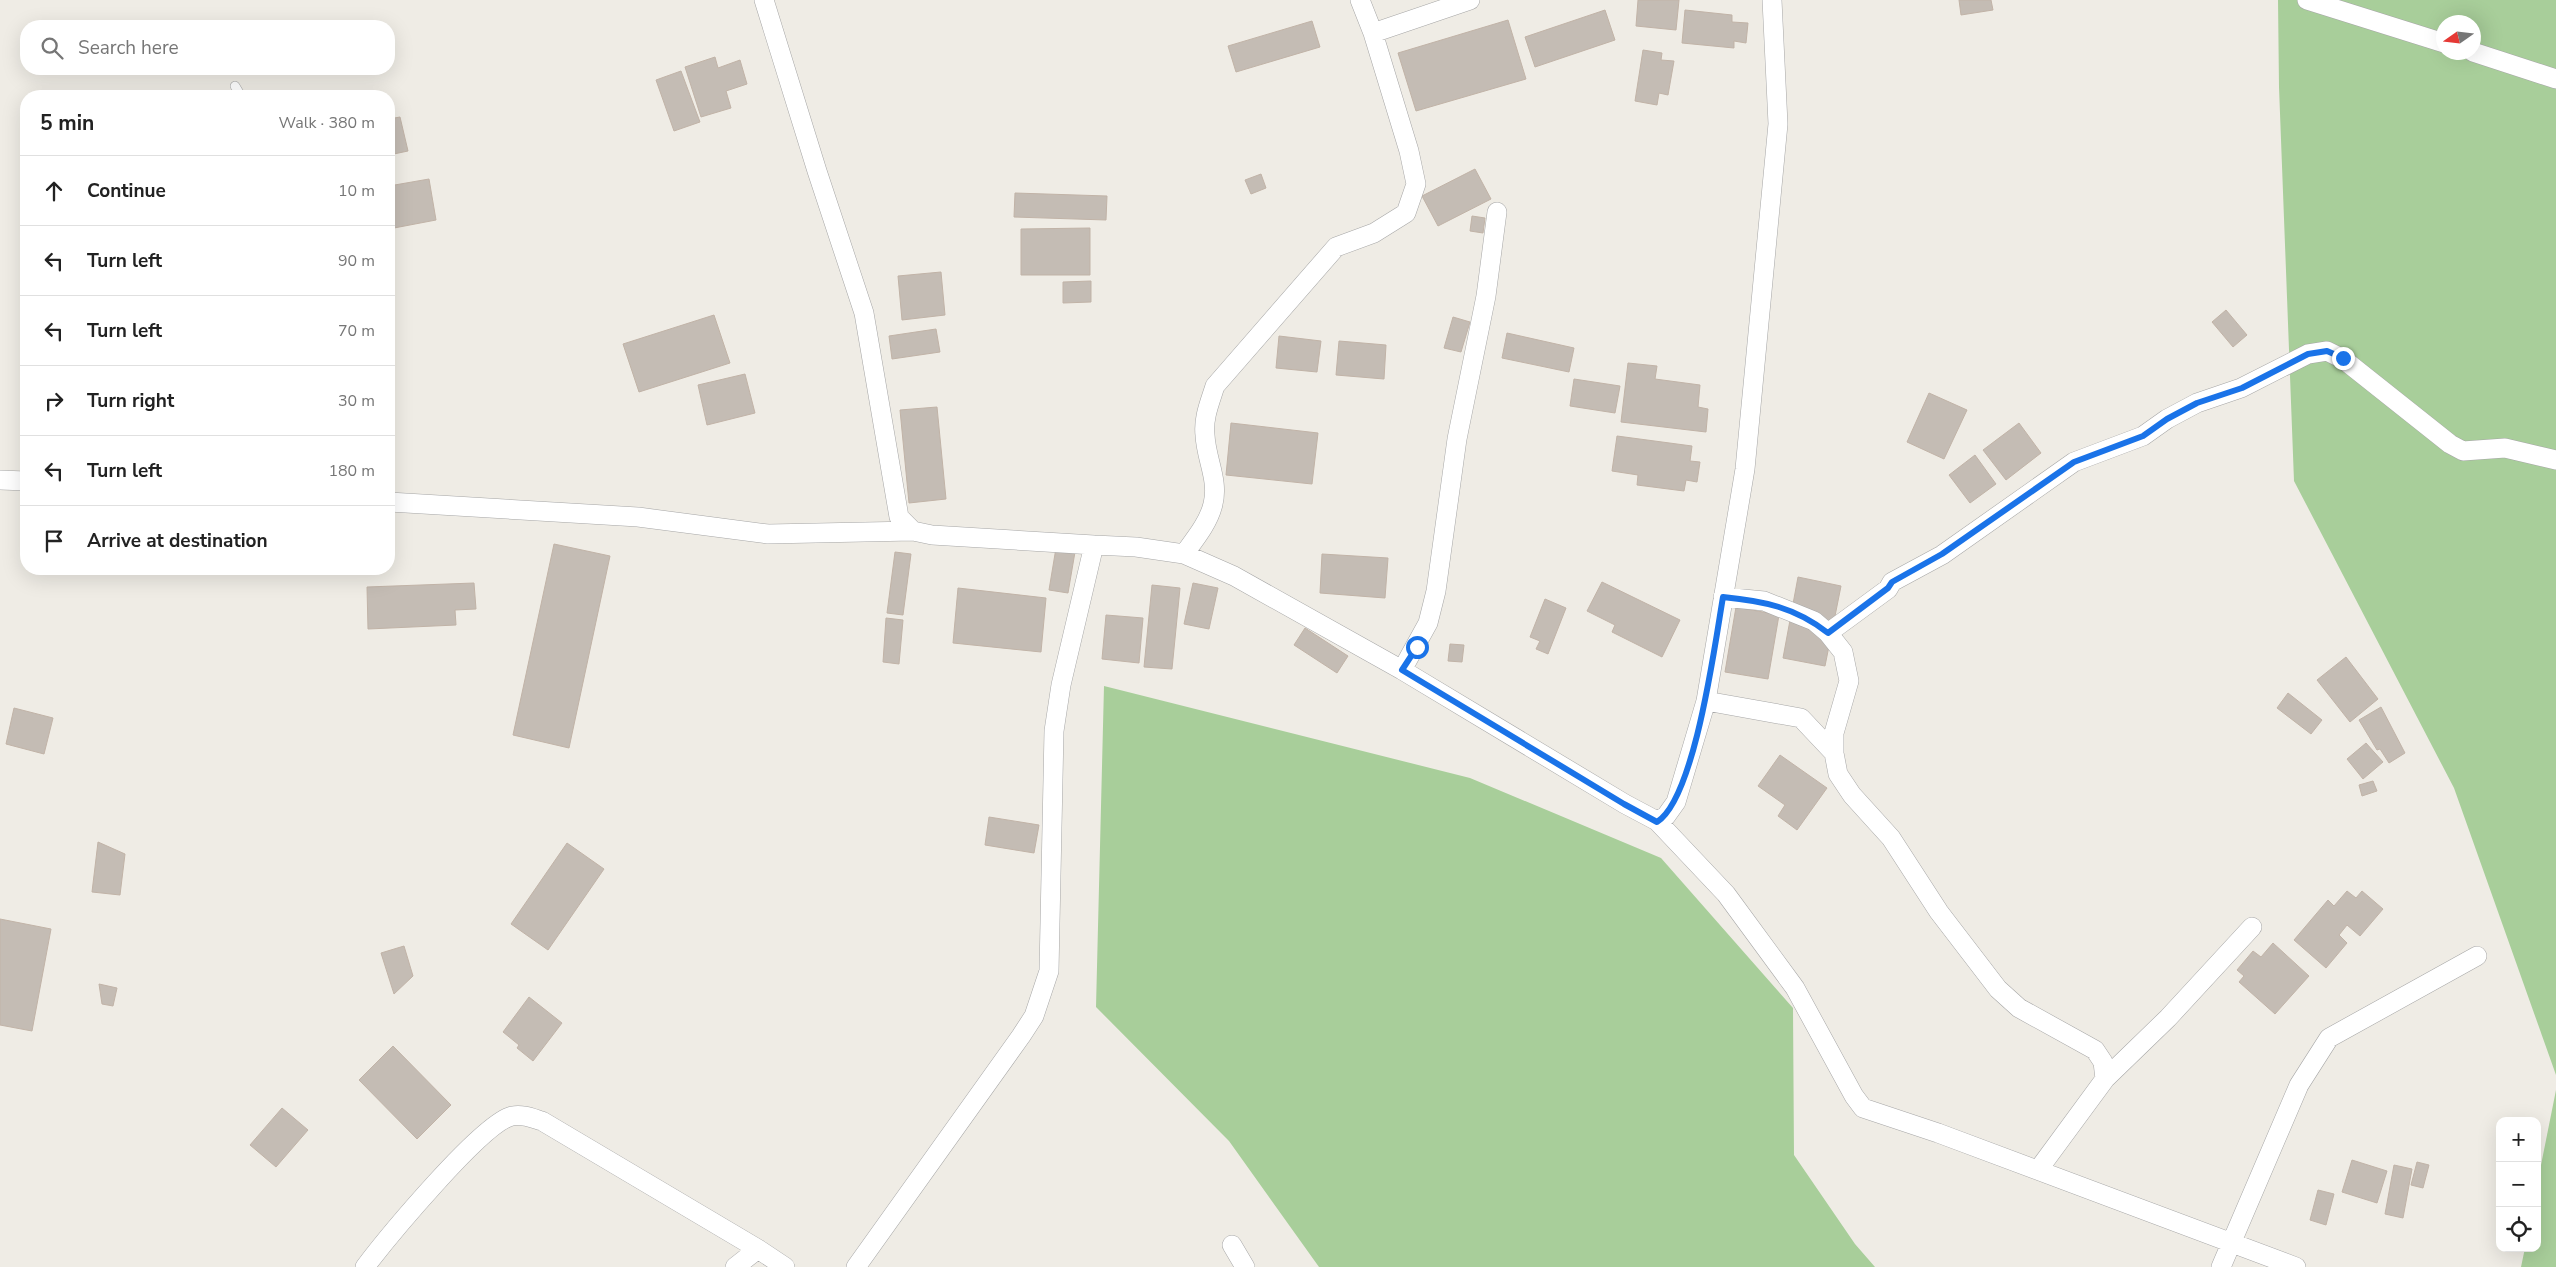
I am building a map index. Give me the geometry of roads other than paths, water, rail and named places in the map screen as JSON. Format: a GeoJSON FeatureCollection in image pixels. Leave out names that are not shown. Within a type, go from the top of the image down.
{"type":"FeatureCollection","features":[{"type":"Feature","properties":{"kind":"street"},"geometry":{"type":"LineString","coordinates":[[764,0],[817,171],[864,313],[899,517],[913,531]]}},
{"type":"Feature","properties":{"kind":"street"},"geometry":{"type":"LineString","coordinates":[[1184,554],[1208,518],[1213,503],[1215,481],[1204,434],[1207,411],[1215,386],[1336,247],[1374,233],[1406,212],[1416,184],[1409,152],[1373,33],[1360,0]]}},
{"type":"Feature","properties":{"kind":"street"},"geometry":{"type":"LineString","coordinates":[[1373,33],[1470,0]]}},
{"type":"Feature","properties":{"kind":"street"},"geometry":{"type":"LineString","coordinates":[[1657,822],[1666,816],[1676,802],[1706,701],[1745,469],[1778,124],[1772,0]]}},
{"type":"Feature","properties":{"kind":"street"},"geometry":{"type":"LineString","coordinates":[[2307,0],[2436,40]]}},
{"type":"Feature","properties":{"kind":"street"},"geometry":{"type":"LineString","coordinates":[[2481,55],[2556,78]]}},
{"type":"Feature","properties":{"kind":"street"},"geometry":{"type":"LineString","coordinates":[[1402,670],[1428,623],[1436,591],[1457,439],[1484,305],[1497,212]]}},
{"type":"Feature","properties":{"kind":"street"},"geometry":{"type":"LineString","coordinates":[[1828,633],[1888,588],[1892,582],[1942,554],[2074,462],[2143,436],[2167,419],[2197,403],[2242,388],[2308,354],[2327,351],[2343,358],[2450,444],[2463,451],[2505,448],[2556,460]]}},
{"type":"Feature","properties":{"kind":"street"},"geometry":{"type":"LineString","coordinates":[[0,480],[20,481]]}},
{"type":"Feature","properties":{"kind":"street"},"geometry":{"type":"LineString","coordinates":[[395,502],[638,517],[768,534],[913,531],[932,535],[1136,547],[1184,554],[1234,576],[1402,670],[1608,795],[1657,822],[1726,894],[1789,980],[1863,1108],[2038,1170],[2296,1267]]}},
{"type":"Feature","properties":{"kind":"street"},"geometry":{"type":"LineString","coordinates":[[856,1267],[1021,1036],[1034,1016],[1042,995],[1049,971],[1051,937],[1054,731],[1061,685],[1094,545]]}},
{"type":"Feature","properties":{"kind":"street"},"geometry":{"type":"LineString","coordinates":[[1723,597],[1764,601],[1814,622],[1828,633],[1843,652],[1848,681],[1834,733],[1834,753],[1838,774],[1852,795],[1891,838],[1939,912],[1998,989],[2019,1008],[2095,1050],[2103,1062],[2105,1079]]}},
{"type":"Feature","properties":{"kind":"street"},"geometry":{"type":"LineString","coordinates":[[1706,701],[1801,718],[1834,753]]}},
{"type":"Feature","properties":{"kind":"street"},"geometry":{"type":"LineString","coordinates":[[2038,1170],[2105,1079],[2168,1018],[2252,927]]}},
{"type":"Feature","properties":{"kind":"street"},"geometry":{"type":"LineString","coordinates":[[2221,1267],[2299,1085],[2329,1038],[2477,956]]}},
{"type":"Feature","properties":{"kind":"street"},"geometry":{"type":"LineString","coordinates":[[366,1267],[431,1188],[480,1137],[495,1124],[511,1116],[526,1116],[542,1121],[758,1249],[785,1267]]}},
{"type":"Feature","properties":{"kind":"street"},"geometry":{"type":"LineString","coordinates":[[1232,1245],[1245,1267]]}},
{"type":"Feature","properties":{"kind":"street"},"geometry":{"type":"LineString","coordinates":[[735,1267],[758,1249]]}},
{"type":"Feature","properties":{"kind":"lane"},"geometry":{"type":"LineString","coordinates":[[235,86],[237,90]]}}]}
